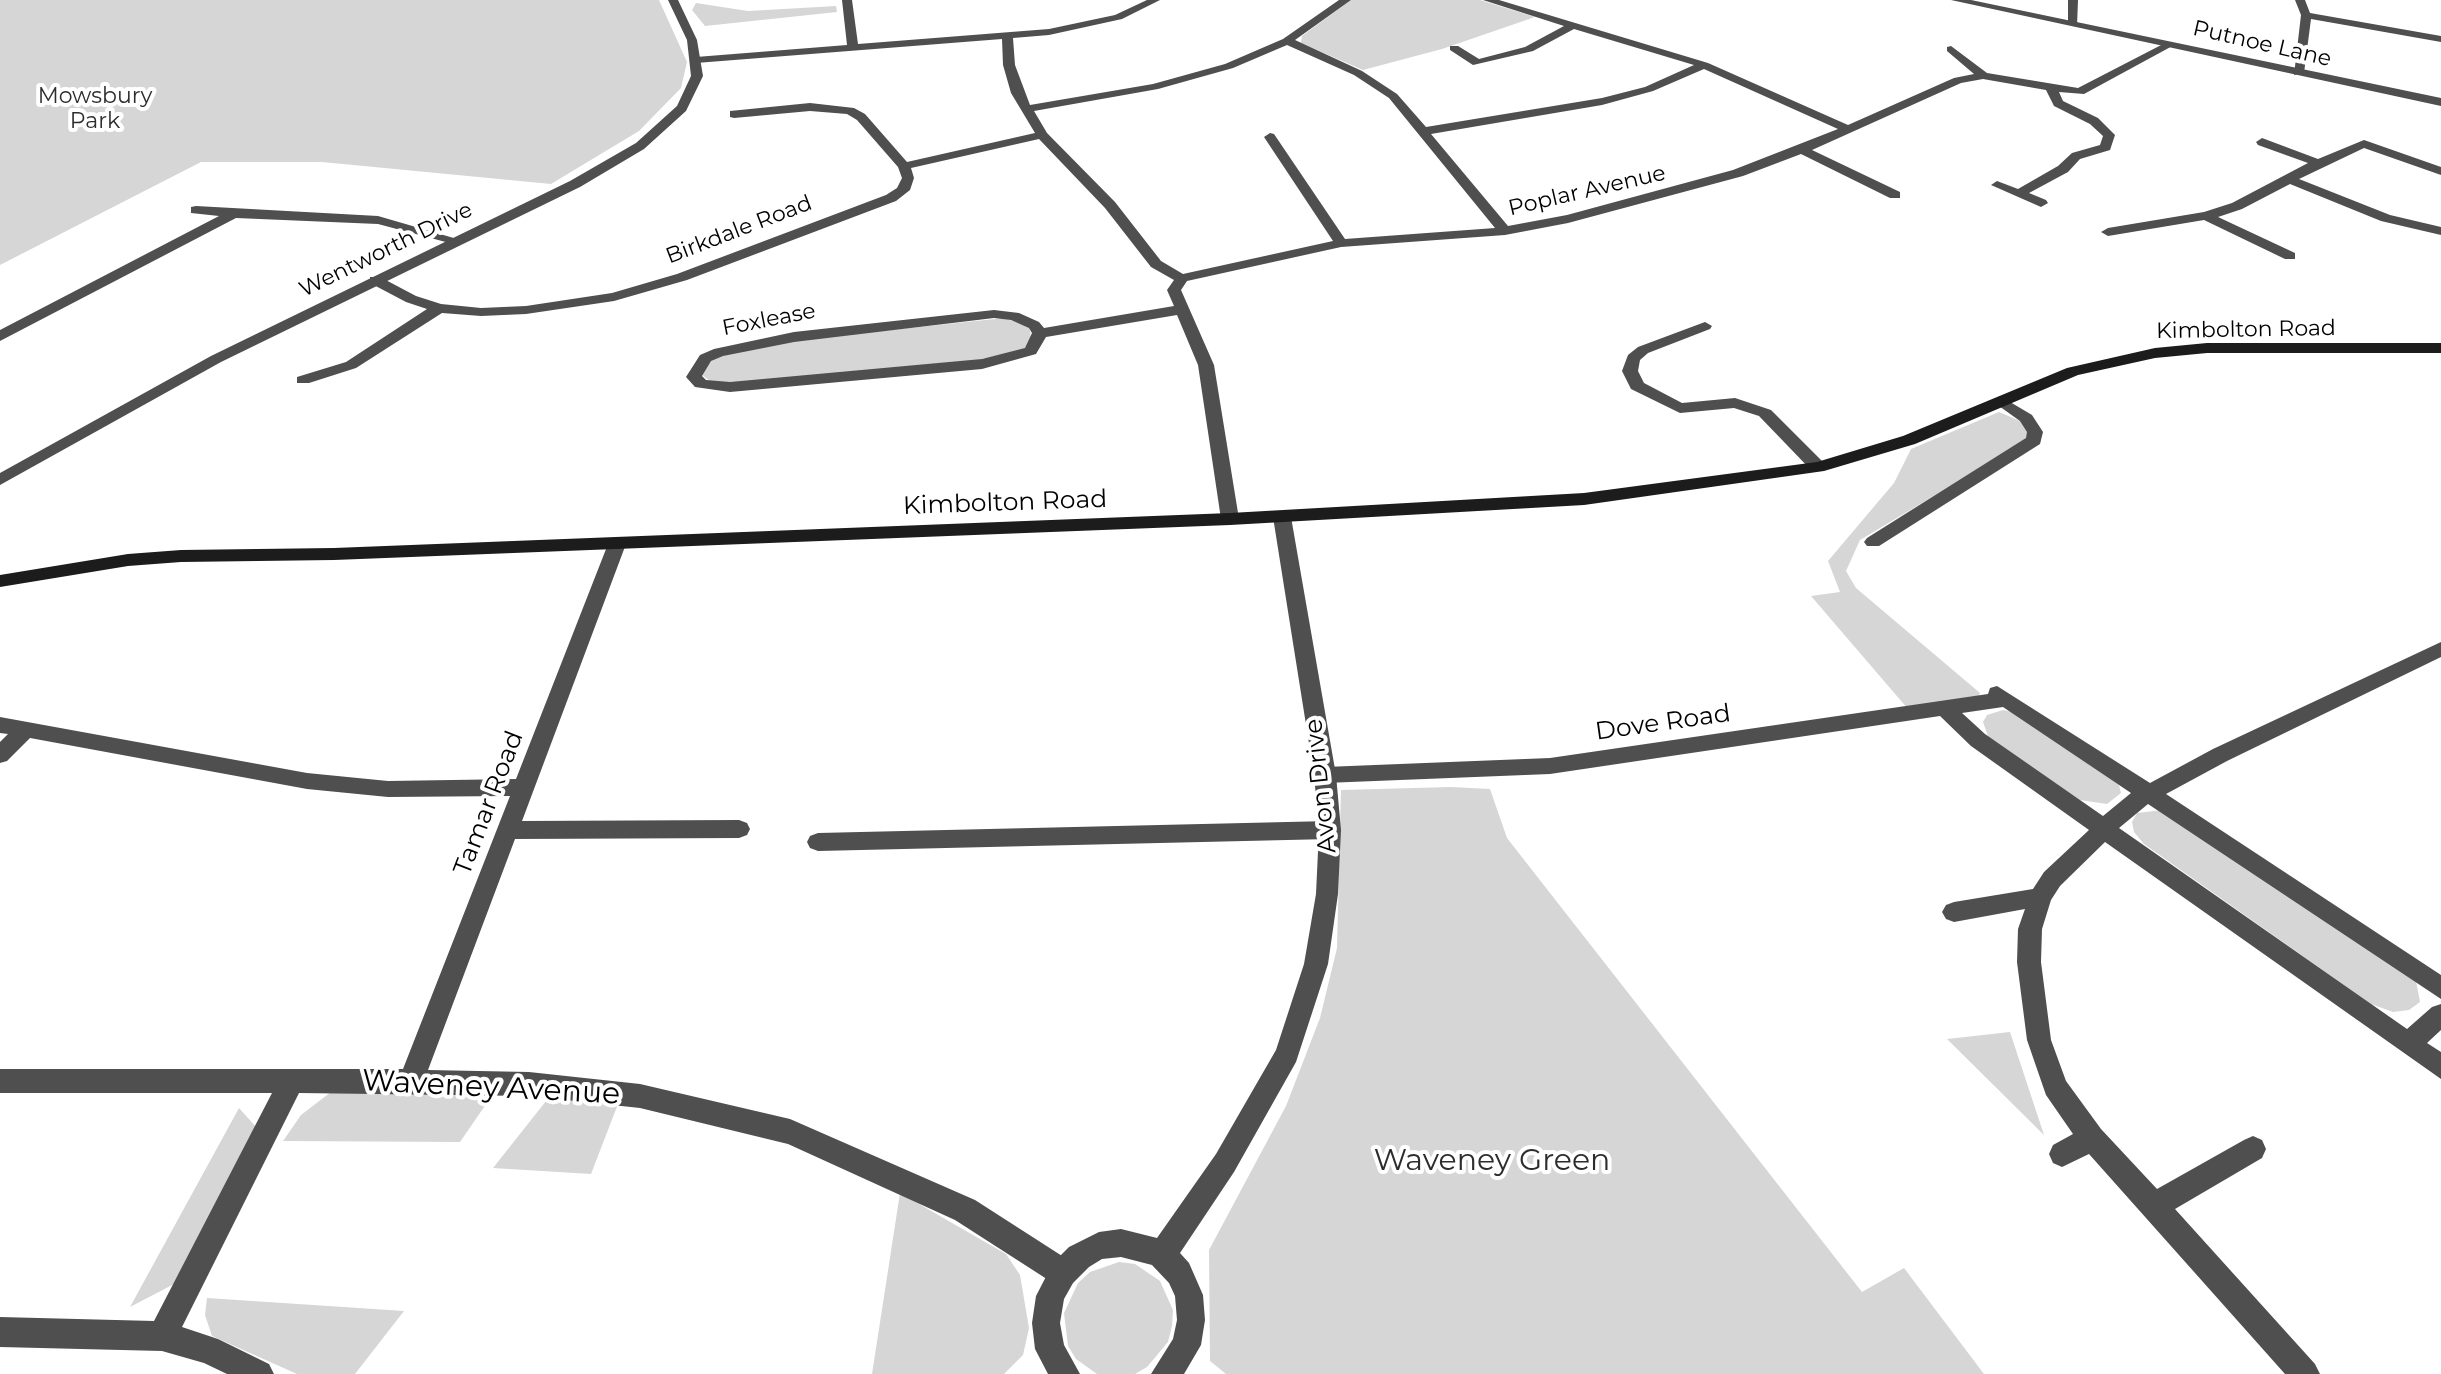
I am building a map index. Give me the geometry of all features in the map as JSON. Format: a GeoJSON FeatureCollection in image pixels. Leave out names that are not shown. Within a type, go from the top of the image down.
{"type":"FeatureCollection","features":[{"type":"Feature","properties":{"kind":"main road","name":"Kimbolton Road"},"geometry":{"type":"LineString","coordinates":[[0,581],[163,557],[617,544],[1282,517],[1584,499],[1818,467],[1909,440],[2073,372],[2156,353],[2206,348],[2441,348]]}},
{"type":"Feature","properties":{"kind":"street"},"geometry":{"type":"LineString","coordinates":[[673,0],[685,22],[696,60],[1007,35],[1100,22],[1136,11],[1155,0]]}},
{"type":"Feature","properties":{"kind":"street"},"geometry":{"type":"LineString","coordinates":[[847,0],[853,45]]}},
{"type":"Feature","properties":{"kind":"street"},"geometry":{"type":"LineString","coordinates":[[1026,109],[1154,87],[1228,66],[1287,41],[1346,0]]}},
{"type":"Feature","properties":{"kind":"street"},"geometry":{"type":"LineString","coordinates":[[1488,0],[1704,65],[1848,130]]}},
{"type":"Feature","properties":{"kind":"street","name":"Putnoe Lane"},"geometry":{"type":"LineString","coordinates":[[1956,0],[2441,102]]}},
{"type":"Feature","properties":{"kind":"street"},"geometry":{"type":"LineString","coordinates":[[2073,0],[2073,24]]}},
{"type":"Feature","properties":{"kind":"street"},"geometry":{"type":"LineString","coordinates":[[2298,73],[2306,16],[2300,0]]}},
{"type":"Feature","properties":{"kind":"street"},"geometry":{"type":"LineString","coordinates":[[2306,16],[2441,39]]}},
{"type":"Feature","properties":{"kind":"street"},"geometry":{"type":"LineString","coordinates":[[1454,48],[1478,62],[1529,49],[1574,24]]}},
{"type":"Feature","properties":{"kind":"street"},"geometry":{"type":"LineString","coordinates":[[1007,35],[1009,65],[1026,109],[1042,135],[1110,205],[1156,264],[1166,273],[1182,278],[1174,290],[1179,310],[1195,335],[1206,366],[1230,519]]}},
{"type":"Feature","properties":{"kind":"street"},"geometry":{"type":"LineString","coordinates":[[1287,41],[1378,85],[1409,110],[1505,231]]}},
{"type":"Feature","properties":{"kind":"street","name":"Poplar Avenue"},"geometry":{"type":"LineString","coordinates":[[1182,278],[1341,244],[1505,231],[1658,196],[1802,150],[1958,80],[1983,76],[2080,92],[2171,44]]}},
{"type":"Feature","properties":{"kind":"street","name":"Poplar Avenue"},"geometry":{"type":"LineString","coordinates":[[1951,49],[1983,76]]}},
{"type":"Feature","properties":{"kind":"street","name":"Wentworth Drive"},"geometry":{"type":"LineString","coordinates":[[0,480],[216,359],[590,176],[640,146],[682,108],[698,76],[696,60]]}},
{"type":"Feature","properties":{"kind":"street"},"geometry":{"type":"LineString","coordinates":[[1426,131],[1602,101],[1649,88],[1704,65]]}},
{"type":"Feature","properties":{"kind":"street"},"geometry":{"type":"LineString","coordinates":[[2018,194],[2062,169],[2076,156],[2106,147],[2110,135],[2094,121],[2058,102],[2052,90]]}},
{"type":"Feature","properties":{"kind":"street"},"geometry":{"type":"LineString","coordinates":[[734,114],[810,107],[850,111],[861,117],[904,166],[1042,135]]}},
{"type":"Feature","properties":{"kind":"street"},"geometry":{"type":"LineString","coordinates":[[1270,137],[1341,244]]}},
{"type":"Feature","properties":{"kind":"street"},"geometry":{"type":"LineString","coordinates":[[2262,142],[2318,163]]}},
{"type":"Feature","properties":{"kind":"street"},"geometry":{"type":"LineString","coordinates":[[2108,232],[2206,216],[2237,206],[2318,163],[2364,144],[2441,172]]}},
{"type":"Feature","properties":{"kind":"street"},"geometry":{"type":"LineString","coordinates":[[1802,150],[1894,194]]}},
{"type":"Feature","properties":{"kind":"street","name":"Birkdale Road"},"geometry":{"type":"LineString","coordinates":[[375,280],[439,308],[481,312],[526,310],[652,287],[891,198],[903,190],[908,178],[904,166]]}},
{"type":"Feature","properties":{"kind":"street"},"geometry":{"type":"LineString","coordinates":[[2289,179],[2386,218],[2441,231]]}},
{"type":"Feature","properties":{"kind":"street"},"geometry":{"type":"LineString","coordinates":[[1998,185],[2041,202]]}},
{"type":"Feature","properties":{"kind":"street"},"geometry":{"type":"LineString","coordinates":[[196,210],[378,220],[457,241]]}},
{"type":"Feature","properties":{"kind":"street"},"geometry":{"type":"LineString","coordinates":[[0,336],[234,214]]}},
{"type":"Feature","properties":{"kind":"street"},"geometry":{"type":"LineString","coordinates":[[2206,216],[2290,256]]}},
{"type":"Feature","properties":{"kind":"street"},"geometry":{"type":"LineString","coordinates":[[304,380],[355,369],[439,308]]}},
{"type":"Feature","properties":{"kind":"street","name":"Foxlease"},"geometry":{"type":"LineString","coordinates":[[1040,334],[1179,310]]}},
{"type":"Feature","properties":{"kind":"street","name":"Foxlease"},"geometry":{"type":"LineString","coordinates":[[994,314],[1026,319],[1040,334],[1031,351],[982,364],[730,387],[701,384],[694,376],[705,358],[718,352],[847,329],[994,314]]}},
{"type":"Feature","properties":{"kind":"street"},"geometry":{"type":"LineString","coordinates":[[1705,326],[1642,350],[1633,358],[1630,371],[1638,386],[1680,408],[1735,403],[1765,413],[1818,467]]}},
{"type":"Feature","properties":{"kind":"street"},"geometry":{"type":"LineString","coordinates":[[1873,542],[2034,440],[2036,432],[2026,418],[2000,401]]}},
{"type":"Feature","properties":{"kind":"street","name":"Avon Drive"},"geometry":{"type":"LineString","coordinates":[[1162,1256],[1225,1163],[1287,1054],[1316,964],[1328,894],[1330,830],[1325,775],[1282,517]]}},
{"type":"Feature","properties":{"kind":"street","name":"Tamar Road"},"geometry":{"type":"LineString","coordinates":[[411,1081],[617,544]]}},
{"type":"Feature","properties":{"kind":"street"},"geometry":{"type":"LineString","coordinates":[[2306,1374],[2092,1138],[2055,1087],[2039,1040],[2029,962],[2030,929],[2040,897],[2052,879],[2106,826],[2150,792],[2441,649]]}},
{"type":"Feature","properties":{"kind":"street","name":"Dove Road"},"geometry":{"type":"LineString","coordinates":[[1325,775],[1550,766],[1945,708],[2000,695],[2150,792]]}},
{"type":"Feature","properties":{"kind":"street"},"geometry":{"type":"LineString","coordinates":[[1945,708],[1978,740],[2106,826],[2441,1067]]}},
{"type":"Feature","properties":{"kind":"street"},"geometry":{"type":"LineString","coordinates":[[0,724],[307,781],[388,789],[524,787]]}},
{"type":"Feature","properties":{"kind":"street"},"geometry":{"type":"LineString","coordinates":[[0,755],[26,728]]}},
{"type":"Feature","properties":{"kind":"street"},"geometry":{"type":"LineString","coordinates":[[2150,792],[2441,988]]}},
{"type":"Feature","properties":{"kind":"street"},"geometry":{"type":"LineString","coordinates":[[508,830],[739,829]]}},
{"type":"Feature","properties":{"kind":"street"},"geometry":{"type":"LineString","coordinates":[[818,841],[1330,830]]}},
{"type":"Feature","properties":{"kind":"street"},"geometry":{"type":"LineString","coordinates":[[1954,912],[2040,897]]}},
{"type":"Feature","properties":{"kind":"street"},"geometry":{"type":"LineString","coordinates":[[2410,1042],[2441,1015]]}},
{"type":"Feature","properties":{"kind":"street","name":"Waveney Avenue"},"geometry":{"type":"LineString","coordinates":[[0,1081],[411,1081],[529,1084],[640,1096],[790,1132],[965,1210],[1063,1273]]}},
{"type":"Feature","properties":{"kind":"street"},"geometry":{"type":"LineString","coordinates":[[162,1336],[292,1081]]}},
{"type":"Feature","properties":{"kind":"street"},"geometry":{"type":"LineString","coordinates":[[2062,1154],[2092,1138]]}},
{"type":"Feature","properties":{"kind":"street"},"geometry":{"type":"LineString","coordinates":[[2154,1206],[2254,1149]]}},
{"type":"Feature","properties":{"kind":"street"},"geometry":{"type":"LineString","coordinates":[[1062,1373],[1050,1349],[1046,1322],[1050,1296],[1063,1273],[1079,1257],[1100,1246],[1132,1244],[1162,1256],[1179,1272],[1189,1295],[1192,1320],[1173,1372]]}},
{"type":"Feature","properties":{"kind":"street"},"geometry":{"type":"LineString","coordinates":[[0,1332],[162,1336],[208,1349],[260,1374]]}},
{"type":"Feature","properties":{"kind":"green space","name":"Mowsbury Park"},"geometry":{"type":"Polygon","coordinates":[[[0,0],[659,0],[687,62],[681,88],[639,131],[551,184],[322,162],[201,162],[0,265],[0,0]]]}},
{"type":"Feature","properties":{"kind":"green space"},"geometry":{"type":"Polygon","coordinates":[[[1351,0],[1480,0],[1535,17],[1442,49],[1363,70],[1301,43],[1302,36],[1351,0]]]}},
{"type":"Feature","properties":{"kind":"green space"},"geometry":{"type":"Polygon","coordinates":[[[696,3],[748,11],[836,6],[837,12],[705,26],[692,10],[696,3]]]}},
{"type":"Feature","properties":{"kind":"green space"},"geometry":{"type":"Polygon","coordinates":[[[1004,318],[1030,327],[1031,342],[1023,350],[977,360],[730,383],[711,382],[701,374],[707,362],[724,355],[797,340],[1004,318]]]}},
{"type":"Feature","properties":{"kind":"green space"},"geometry":{"type":"Polygon","coordinates":[[[1999,412],[2027,424],[2029,439],[1860,540],[1846,571],[1856,588],[1980,693],[1978,698],[1908,709],[1811,596],[1840,592],[1828,561],[1894,483],[1911,449],[1999,412]]]}},
{"type":"Feature","properties":{"kind":"green space"},"geometry":{"type":"Polygon","coordinates":[[[2003,710],[2013,712],[2119,785],[2121,793],[2107,804],[2080,800],[1989,739],[1983,722],[1987,715],[2003,710]]]}},
{"type":"Feature","properties":{"kind":"green space","name":"Waveney Green"},"geometry":{"type":"Polygon","coordinates":[[[1490,789],[1507,838],[1862,1292],[1904,1268],[1984,1374],[1226,1374],[1210,1361],[1209,1250],[1286,1106],[1320,1018],[1337,948],[1341,790],[1490,789]]]}},
{"type":"Feature","properties":{"kind":"green space"},"geometry":{"type":"Polygon","coordinates":[[[2162,810],[2416,981],[2420,1002],[2409,1010],[2393,1012],[2371,1004],[2144,844],[2134,832],[2132,822],[2137,813],[2162,810]]]}},
{"type":"Feature","properties":{"kind":"green space"},"geometry":{"type":"Polygon","coordinates":[[[2010,1032],[2044,1135],[1947,1039],[2010,1032]]]}},
{"type":"Feature","properties":{"kind":"green space"},"geometry":{"type":"Polygon","coordinates":[[[331,1092],[493,1094],[460,1142],[283,1141],[301,1115],[331,1092]]]}},
{"type":"Feature","properties":{"kind":"green space"},"geometry":{"type":"Polygon","coordinates":[[[550,1096],[618,1104],[591,1174],[493,1168],[550,1096]]]}},
{"type":"Feature","properties":{"kind":"green space"},"geometry":{"type":"Polygon","coordinates":[[[239,1108],[257,1128],[176,1283],[130,1307],[239,1108]]]}},
{"type":"Feature","properties":{"kind":"green space"},"geometry":{"type":"Polygon","coordinates":[[[900,1193],[1006,1254],[1020,1275],[1029,1328],[1023,1355],[1004,1374],[872,1374],[900,1193]]]}},
{"type":"Feature","properties":{"kind":"green space"},"geometry":{"type":"Polygon","coordinates":[[[1119,1262],[1135,1264],[1160,1281],[1173,1310],[1172,1326],[1168,1342],[1147,1367],[1135,1374],[1097,1374],[1076,1359],[1068,1346],[1064,1313],[1078,1283],[1090,1272],[1119,1262]]]}},
{"type":"Feature","properties":{"kind":"green space"},"geometry":{"type":"Polygon","coordinates":[[[207,1298],[404,1311],[355,1374],[297,1374],[212,1336],[205,1315],[207,1298]]]}}]}
